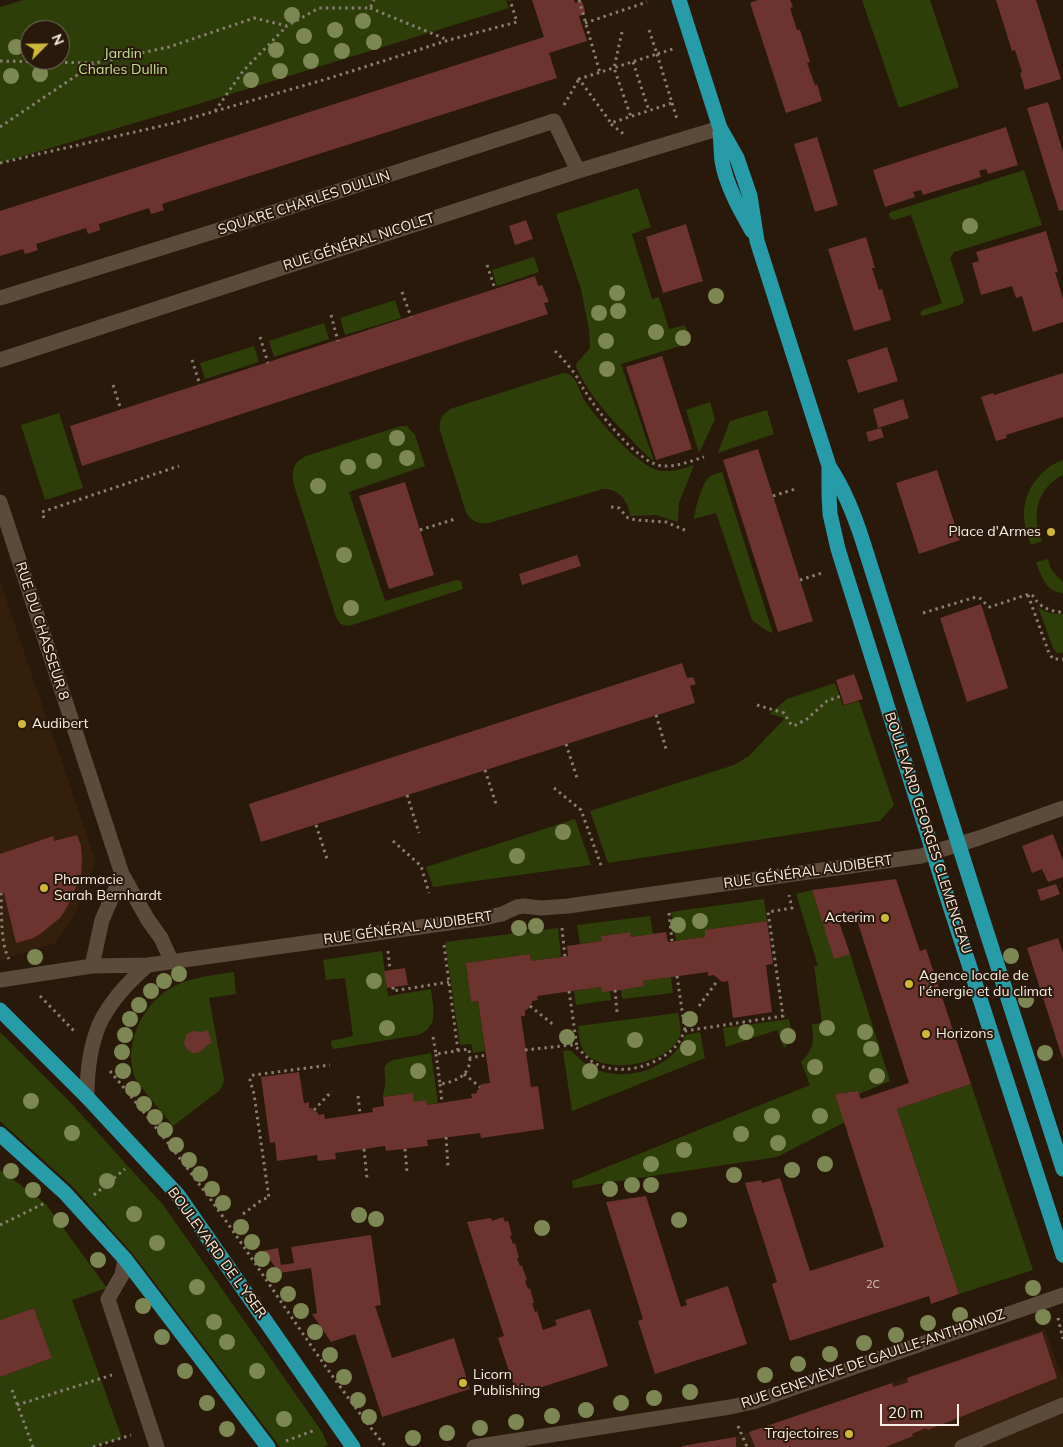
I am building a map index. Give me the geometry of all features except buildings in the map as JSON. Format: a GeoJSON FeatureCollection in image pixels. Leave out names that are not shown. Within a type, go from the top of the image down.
{"type":"FeatureCollection","features":[{"type":"Feature","properties":{"kind":"main road","name":"BOULEVARD GEORGES CLEMENCEAU"},"geometry":{"type":"LineString","coordinates":[[679,0],[720,128],[737,158],[750,196],[758,241],[830,466],[843,488],[852,509],[1063,1168]]}},
{"type":"Feature","properties":{"kind":"main road","name":"BOULEVARD GEORGES CLEMENCEAU"},"geometry":{"type":"LineString","coordinates":[[830,466],[830,514],[838,549],[933,852],[1063,1254]]}},
{"type":"Feature","properties":{"kind":"main road","name":"BOULEVARD DE L'YSER"},"geometry":{"type":"LineString","coordinates":[[0,1010],[87,1096],[178,1195],[353,1447]]}},
{"type":"Feature","properties":{"kind":"main road"},"geometry":{"type":"LineString","coordinates":[[0,1134],[66,1193],[125,1259],[268,1447]]}},
{"type":"Feature","properties":{"kind":"street"},"geometry":{"type":"LineString","coordinates":[[554,121],[578,171]]}},
{"type":"Feature","properties":{"kind":"street","name":"SQUARE CHARLES DULLIN"},"geometry":{"type":"LineString","coordinates":[[0,298],[219,230],[554,121]]}},
{"type":"Feature","properties":{"kind":"street","name":"RUE GÉNÉRAL NICOLET"},"geometry":{"type":"LineString","coordinates":[[0,360],[578,171],[720,128]]}},
{"type":"Feature","properties":{"kind":"street","name":"RUE DU CHASSEUR 8"},"geometry":{"type":"LineString","coordinates":[[0,502],[122,874],[148,920],[161,938],[172,962]]}},
{"type":"Feature","properties":{"kind":"street","name":"RUE GÉNÉRAL AUDIBERT"},"geometry":{"type":"LineString","coordinates":[[0,980],[92,966],[148,965],[172,962],[484,918],[524,906],[541,908],[568,906],[921,856],[979,838],[1063,808]]}},
{"type":"Feature","properties":{"kind":"street"},"geometry":{"type":"LineString","coordinates":[[92,966],[102,920],[122,874]]}},
{"type":"Feature","properties":{"kind":"street"},"geometry":{"type":"LineString","coordinates":[[87,1096],[87,1074],[99,1024],[114,999],[130,980],[148,965]]}},
{"type":"Feature","properties":{"kind":"street"},"geometry":{"type":"LineString","coordinates":[[125,1259],[122,1275],[108,1299],[157,1447]]}},
{"type":"Feature","properties":{"kind":"street","name":"RUE GENEVIÈVE DE GAULLE-ANTHONIOZ"},"geometry":{"type":"LineString","coordinates":[[474,1447],[753,1402],[1063,1295]]}},
{"type":"Feature","properties":{"kind":"street"},"geometry":{"type":"LineString","coordinates":[[962,1447],[1063,1405]]}},
{"type":"Feature","properties":{"kind":"path"},"geometry":{"type":"LineString","coordinates":[[370,8],[374,0]]}},
{"type":"Feature","properties":{"kind":"path"},"geometry":{"type":"LineString","coordinates":[[0,163],[174,123],[330,78],[448,40],[517,22],[510,0]]}},
{"type":"Feature","properties":{"kind":"path"},"geometry":{"type":"LineString","coordinates":[[579,0],[600,73]]}},
{"type":"Feature","properties":{"kind":"path"},"geometry":{"type":"LineString","coordinates":[[585,23],[647,2]]}},
{"type":"Feature","properties":{"kind":"path"},"geometry":{"type":"LineString","coordinates":[[214,111],[243,71],[287,26],[319,8],[370,8],[448,40]]}},
{"type":"Feature","properties":{"kind":"path"},"geometry":{"type":"LineString","coordinates":[[0,61],[95,63],[169,46],[254,18],[287,26]]}},
{"type":"Feature","properties":{"kind":"path"},"geometry":{"type":"LineString","coordinates":[[579,80],[611,123],[672,103],[649,30]]}},
{"type":"Feature","properties":{"kind":"path"},"geometry":{"type":"LineString","coordinates":[[622,32],[614,68],[631,116]]}},
{"type":"Feature","properties":{"kind":"path"},"geometry":{"type":"LineString","coordinates":[[554,121],[579,80],[657,54]]}},
{"type":"Feature","properties":{"kind":"path"},"geometry":{"type":"LineString","coordinates":[[633,62],[649,111]]}},
{"type":"Feature","properties":{"kind":"path"},"geometry":{"type":"LineString","coordinates":[[0,127],[95,63]]}},
{"type":"Feature","properties":{"kind":"path"},"geometry":{"type":"LineString","coordinates":[[487,265],[495,289]]}},
{"type":"Feature","properties":{"kind":"path"},"geometry":{"type":"LineString","coordinates":[[402,292],[410,317]]}},
{"type":"Feature","properties":{"kind":"path"},"geometry":{"type":"LineString","coordinates":[[331,315],[338,341]]}},
{"type":"Feature","properties":{"kind":"path"},"geometry":{"type":"LineString","coordinates":[[260,337],[268,363]]}},
{"type":"Feature","properties":{"kind":"path"},"geometry":{"type":"LineString","coordinates":[[555,351],[575,374],[610,425],[651,463],[671,466],[704,457]]}},
{"type":"Feature","properties":{"kind":"path"},"geometry":{"type":"LineString","coordinates":[[192,360],[200,385]]}},
{"type":"Feature","properties":{"kind":"path"},"geometry":{"type":"LineString","coordinates":[[113,385],[121,410]]}},
{"type":"Feature","properties":{"kind":"path"},"geometry":{"type":"LineString","coordinates":[[44,518],[42,512],[179,466]]}},
{"type":"Feature","properties":{"kind":"path"},"geometry":{"type":"LineString","coordinates":[[773,496],[795,489]]}},
{"type":"Feature","properties":{"kind":"path"},"geometry":{"type":"LineString","coordinates":[[611,507],[619,508],[628,518],[666,522],[687,531]]}},
{"type":"Feature","properties":{"kind":"path"},"geometry":{"type":"LineString","coordinates":[[420,530],[455,519]]}},
{"type":"Feature","properties":{"kind":"path"},"geometry":{"type":"LineString","coordinates":[[800,580],[822,573]]}},
{"type":"Feature","properties":{"kind":"path"},"geometry":{"type":"LineString","coordinates":[[923,613],[976,597],[982,599],[990,607],[1028,595],[1033,596],[1039,603],[1049,609],[1063,612]]}},
{"type":"Feature","properties":{"kind":"path"},"geometry":{"type":"LineString","coordinates":[[1028,595],[1049,654],[1053,659],[1063,659]]}},
{"type":"Feature","properties":{"kind":"path"},"geometry":{"type":"LineString","coordinates":[[757,704],[784,713],[794,726],[807,719],[827,701],[842,696]]}},
{"type":"Feature","properties":{"kind":"path"},"geometry":{"type":"LineString","coordinates":[[656,715],[667,752]]}},
{"type":"Feature","properties":{"kind":"path"},"geometry":{"type":"LineString","coordinates":[[566,744],[578,781]]}},
{"type":"Feature","properties":{"kind":"path"},"geometry":{"type":"LineString","coordinates":[[485,770],[497,807]]}},
{"type":"Feature","properties":{"kind":"path"},"geometry":{"type":"LineString","coordinates":[[554,788],[581,810],[602,868]]}},
{"type":"Feature","properties":{"kind":"path"},"geometry":{"type":"LineString","coordinates":[[407,795],[419,833]]}},
{"type":"Feature","properties":{"kind":"path"},"geometry":{"type":"LineString","coordinates":[[316,824],[328,862]]}},
{"type":"Feature","properties":{"kind":"path"},"geometry":{"type":"LineString","coordinates":[[392,841],[421,866],[429,893]]}},
{"type":"Feature","properties":{"kind":"path"},"geometry":{"type":"LineString","coordinates":[[1,893],[3,939],[6,954]]}},
{"type":"Feature","properties":{"kind":"path"},"geometry":{"type":"LineString","coordinates":[[685,1031],[783,1016],[768,912],[792,908],[789,895]]}},
{"type":"Feature","properties":{"kind":"path"},"geometry":{"type":"LineString","coordinates":[[669,913],[672,942]]}},
{"type":"Feature","properties":{"kind":"path"},"geometry":{"type":"LineString","coordinates":[[562,927],[565,957]]}},
{"type":"Feature","properties":{"kind":"path"},"geometry":{"type":"LineString","coordinates":[[444,942],[458,1051]]}},
{"type":"Feature","properties":{"kind":"path"},"geometry":{"type":"LineString","coordinates":[[388,950],[390,970]]}},
{"type":"Feature","properties":{"kind":"path"},"geometry":{"type":"LineString","coordinates":[[525,1050],[567,1045],[574,1046],[596,1064],[613,1068],[635,1068],[650,1064],[675,1047],[685,1031],[677,976]]}},
{"type":"Feature","properties":{"kind":"path"},"geometry":{"type":"LineString","coordinates":[[699,1006],[718,980]]}},
{"type":"Feature","properties":{"kind":"path"},"geometry":{"type":"LineString","coordinates":[[393,987],[393,991],[449,982]]}},
{"type":"Feature","properties":{"kind":"path"},"geometry":{"type":"LineString","coordinates":[[616,990],[617,1012]]}},
{"type":"Feature","properties":{"kind":"path"},"geometry":{"type":"LineString","coordinates":[[569,991],[577,1048]]}},
{"type":"Feature","properties":{"kind":"path"},"geometry":{"type":"LineString","coordinates":[[530,1006],[555,1026]]}},
{"type":"Feature","properties":{"kind":"path"},"geometry":{"type":"LineString","coordinates":[[433,1037],[442,1103]]}},
{"type":"Feature","properties":{"kind":"path"},"geometry":{"type":"LineString","coordinates":[[436,1054],[469,1049],[470,1065],[464,1074],[452,1082],[440,1084]]}},
{"type":"Feature","properties":{"kind":"path"},"geometry":{"type":"LineString","coordinates":[[470,1058],[486,1055]]}},
{"type":"Feature","properties":{"kind":"path"},"geometry":{"type":"LineString","coordinates":[[243,1214],[263,1199],[269,1198],[254,1094],[250,1080],[251,1076],[330,1064]]}},
{"type":"Feature","properties":{"kind":"path"},"geometry":{"type":"LineString","coordinates":[[464,1074],[480,1087]]}},
{"type":"Feature","properties":{"kind":"path"},"geometry":{"type":"LineString","coordinates":[[314,1110],[332,1091]]}},
{"type":"Feature","properties":{"kind":"path"},"geometry":{"type":"LineString","coordinates":[[358,1096],[360,1114]]}},
{"type":"Feature","properties":{"kind":"path"},"geometry":{"type":"LineString","coordinates":[[79,1208],[164,1136]]}},
{"type":"Feature","properties":{"kind":"path"},"geometry":{"type":"LineString","coordinates":[[446,1138],[448,1167]]}},
{"type":"Feature","properties":{"kind":"path"},"geometry":{"type":"LineString","coordinates":[[364,1149],[367,1178]]}},
{"type":"Feature","properties":{"kind":"path"},"geometry":{"type":"LineString","coordinates":[[404,1149],[407,1172]]}},
{"type":"Feature","properties":{"kind":"path"},"geometry":{"type":"LineString","coordinates":[[0,1225],[66,1193]]}},
{"type":"Feature","properties":{"kind":"path"},"geometry":{"type":"LineString","coordinates":[[17,1406],[131,1369]]}},
{"type":"Feature","properties":{"kind":"path"},"geometry":{"type":"LineString","coordinates":[[12,1390],[33,1447]]}},
{"type":"Feature","properties":{"kind":"path"},"geometry":{"type":"LineString","coordinates":[[93,1447],[151,1429]]}},
{"type":"Feature","properties":{"kind":"shaded area"},"geometry":{"type":"Polygon","coordinates":[[[0,581],[96,862],[74,916],[55,943],[0,960],[0,581]]]}},
{"type":"Feature","properties":{"kind":"shaded area"},"geometry":{"type":"Polygon","coordinates":[[[1045,1329],[1063,1379],[1063,1447],[676,1447],[736,1437],[1045,1329]]]}},
{"type":"Feature","properties":{"kind":"green space","name":"Jardin Charles Dullin"},"geometry":{"type":"Polygon","coordinates":[[[23,0],[506,0],[509,8],[192,106],[0,163],[0,7],[23,0]]]}},
{"type":"Feature","properties":{"kind":"green space"},"geometry":{"type":"Polygon","coordinates":[[[862,0],[930,0],[959,87],[899,108],[862,0]]]}},
{"type":"Feature","properties":{"kind":"green space"},"geometry":{"type":"Polygon","coordinates":[[[1024,170],[1042,225],[954,252],[950,258],[964,302],[960,305],[923,316],[920,314],[922,310],[942,303],[911,215],[894,220],[890,218],[889,214],[1024,170]]]}},
{"type":"Feature","properties":{"kind":"green space"},"geometry":{"type":"Polygon","coordinates":[[[638,188],[651,227],[632,234],[652,299],[659,297],[669,329],[685,325],[690,343],[621,364],[654,461],[639,448],[600,405],[576,367],[577,363],[590,348],[589,330],[581,289],[556,214],[638,188]]]}},
{"type":"Feature","properties":{"kind":"green space"},"geometry":{"type":"Polygon","coordinates":[[[534,257],[539,272],[497,286],[492,270],[534,257]]]}},
{"type":"Feature","properties":{"kind":"green space"},"geometry":{"type":"Polygon","coordinates":[[[395,300],[401,318],[345,335],[340,318],[395,300]]]}},
{"type":"Feature","properties":{"kind":"green space"},"geometry":{"type":"Polygon","coordinates":[[[324,323],[329,339],[274,357],[269,341],[324,323]]]}},
{"type":"Feature","properties":{"kind":"green space"},"geometry":{"type":"Polygon","coordinates":[[[254,346],[259,362],[205,379],[200,363],[254,346]]]}},
{"type":"Feature","properties":{"kind":"green space"},"geometry":{"type":"Polygon","coordinates":[[[563,373],[575,379],[590,409],[639,460],[662,471],[676,470],[694,465],[679,503],[678,522],[656,515],[630,516],[622,496],[608,489],[489,523],[478,523],[468,515],[440,431],[442,417],[453,408],[563,373]]]}},
{"type":"Feature","properties":{"kind":"green space"},"geometry":{"type":"Polygon","coordinates":[[[710,402],[715,419],[699,453],[686,410],[710,402]]]}},
{"type":"Feature","properties":{"kind":"green space"},"geometry":{"type":"Polygon","coordinates":[[[767,410],[774,434],[718,453],[730,421],[767,410]]]}},
{"type":"Feature","properties":{"kind":"green space"},"geometry":{"type":"Polygon","coordinates":[[[59,413],[83,488],[45,500],[21,425],[59,413]]]}},
{"type":"Feature","properties":{"kind":"green space"},"geometry":{"type":"Polygon","coordinates":[[[401,426],[407,426],[415,435],[425,466],[349,492],[385,601],[456,580],[461,581],[463,589],[349,626],[344,625],[336,617],[294,485],[294,468],[298,461],[306,456],[401,426]]]}},
{"type":"Feature","properties":{"kind":"green space"},"geometry":{"type":"Polygon","coordinates":[[[1063,460],[1063,475],[1047,487],[1039,503],[1037,522],[1042,541],[1031,545],[1024,514],[1028,494],[1036,479],[1042,473],[1055,463],[1063,460]]]}},
{"type":"Feature","properties":{"kind":"green space"},"geometry":{"type":"Polygon","coordinates":[[[722,472],[773,633],[752,620],[716,513],[694,519],[699,496],[704,484],[711,475],[722,472]]]}},
{"type":"Feature","properties":{"kind":"green space"},"geometry":{"type":"Polygon","coordinates":[[[1048,559],[1051,569],[1063,582],[1063,593],[1052,590],[1040,573],[1036,562],[1048,559]]]}},
{"type":"Feature","properties":{"kind":"green space"},"geometry":{"type":"Polygon","coordinates":[[[1038,607],[1050,613],[1063,614],[1063,653],[1057,653],[1053,648],[1038,607]]]}},
{"type":"Feature","properties":{"kind":"green space"},"geometry":{"type":"Polygon","coordinates":[[[835,683],[843,706],[859,701],[894,805],[880,821],[608,863],[590,811],[734,765],[749,756],[785,718],[769,714],[787,699],[835,683]]]}},
{"type":"Feature","properties":{"kind":"green space"},"geometry":{"type":"Polygon","coordinates":[[[575,819],[591,865],[433,887],[426,867],[575,819]]]}},
{"type":"Feature","properties":{"kind":"green space"},"geometry":{"type":"Polygon","coordinates":[[[812,890],[834,958],[850,954],[890,1081],[859,1094],[858,1091],[836,1094],[845,1122],[777,1157],[573,1188],[572,1181],[810,1085],[801,1062],[811,1049],[812,1024],[822,1023],[814,966],[818,966],[796,894],[812,890]]]}},
{"type":"Feature","properties":{"kind":"green space"},"geometry":{"type":"Polygon","coordinates":[[[764,899],[767,921],[705,930],[705,937],[676,941],[671,912],[764,899]]]}},
{"type":"Feature","properties":{"kind":"green space"},"geometry":{"type":"Polygon","coordinates":[[[650,916],[653,934],[631,937],[630,932],[602,936],[602,941],[580,944],[577,925],[650,916]]]}},
{"type":"Feature","properties":{"kind":"green space"},"geometry":{"type":"Polygon","coordinates":[[[558,928],[561,957],[531,961],[530,954],[466,963],[471,1002],[478,1001],[485,1051],[473,1053],[471,1044],[460,1045],[445,942],[558,928]]]}},
{"type":"Feature","properties":{"kind":"green space"},"geometry":{"type":"Polygon","coordinates":[[[382,951],[388,996],[431,989],[434,1016],[430,1027],[418,1035],[334,1049],[331,1041],[353,1036],[345,978],[326,980],[323,960],[382,951]]]}},
{"type":"Feature","properties":{"kind":"green space"},"geometry":{"type":"Polygon","coordinates":[[[234,972],[236,994],[209,998],[224,1079],[223,1084],[219,1091],[173,1126],[137,1082],[132,1069],[131,1055],[137,1028],[152,1003],[174,986],[196,978],[234,972]]]}},
{"type":"Feature","properties":{"kind":"green space"},"geometry":{"type":"Polygon","coordinates":[[[671,977],[673,993],[622,999],[621,990],[644,986],[643,981],[671,977]]]}},
{"type":"Feature","properties":{"kind":"green space"},"geometry":{"type":"Polygon","coordinates":[[[601,987],[610,991],[611,1000],[576,1005],[574,991],[601,987]]]}},
{"type":"Feature","properties":{"kind":"green space"},"geometry":{"type":"Polygon","coordinates":[[[678,1013],[681,1027],[680,1036],[674,1046],[664,1054],[651,1060],[638,1064],[610,1064],[597,1061],[587,1055],[581,1045],[578,1026],[678,1013]]]}},
{"type":"Feature","properties":{"kind":"green space"},"geometry":{"type":"Polygon","coordinates":[[[789,1019],[791,1038],[784,1048],[777,1030],[726,1047],[723,1028],[789,1019]]]}},
{"type":"Feature","properties":{"kind":"green space"},"geometry":{"type":"Polygon","coordinates":[[[0,1032],[71,1103],[164,1206],[322,1432],[328,1445],[324,1447],[280,1447],[132,1253],[72,1186],[0,1121],[0,1032]]]}},
{"type":"Feature","properties":{"kind":"green space"},"geometry":{"type":"Polygon","coordinates":[[[700,1032],[705,1058],[572,1111],[563,1051],[570,1050],[591,1067],[604,1072],[632,1074],[658,1065],[679,1047],[686,1035],[700,1032]]]}},
{"type":"Feature","properties":{"kind":"green space"},"geometry":{"type":"Polygon","coordinates":[[[431,1053],[438,1103],[427,1105],[414,1102],[413,1093],[383,1097],[385,1086],[384,1070],[389,1062],[431,1053]]]}},
{"type":"Feature","properties":{"kind":"green space"},"geometry":{"type":"Polygon","coordinates":[[[971,1084],[1033,1270],[959,1294],[897,1109],[971,1084]]]}},
{"type":"Feature","properties":{"kind":"green space"},"geometry":{"type":"Polygon","coordinates":[[[0,1170],[45,1203],[107,1288],[72,1300],[122,1438],[93,1447],[0,1447],[0,1377],[52,1358],[34,1308],[0,1320],[0,1170]]]}},
{"type":"Feature","properties":{"kind":"place","name":"Place d'Armes"},"geometry":{"type":"Point","coordinates":[1051,532]}},
{"type":"Feature","properties":{"kind":"place","name":"Audibert"},"geometry":{"type":"Point","coordinates":[22,724]}},
{"type":"Feature","properties":{"kind":"place","name":"Pharmacie Sarah Bernhardt"},"geometry":{"type":"Point","coordinates":[44,888]}},
{"type":"Feature","properties":{"kind":"place","name":"Acterim"},"geometry":{"type":"Point","coordinates":[885,918]}},
{"type":"Feature","properties":{"kind":"place","name":"Agence locale de l'énergie et du climat"},"geometry":{"type":"Point","coordinates":[909,984]}},
{"type":"Feature","properties":{"kind":"place","name":"Horizons"},"geometry":{"type":"Point","coordinates":[926,1034]}},
{"type":"Feature","properties":{"kind":"place","name":"Licorn Publishing"},"geometry":{"type":"Point","coordinates":[463,1383]}},
{"type":"Feature","properties":{"kind":"place","name":"Trajectoires"},"geometry":{"type":"Point","coordinates":[849,1434]}}]}
